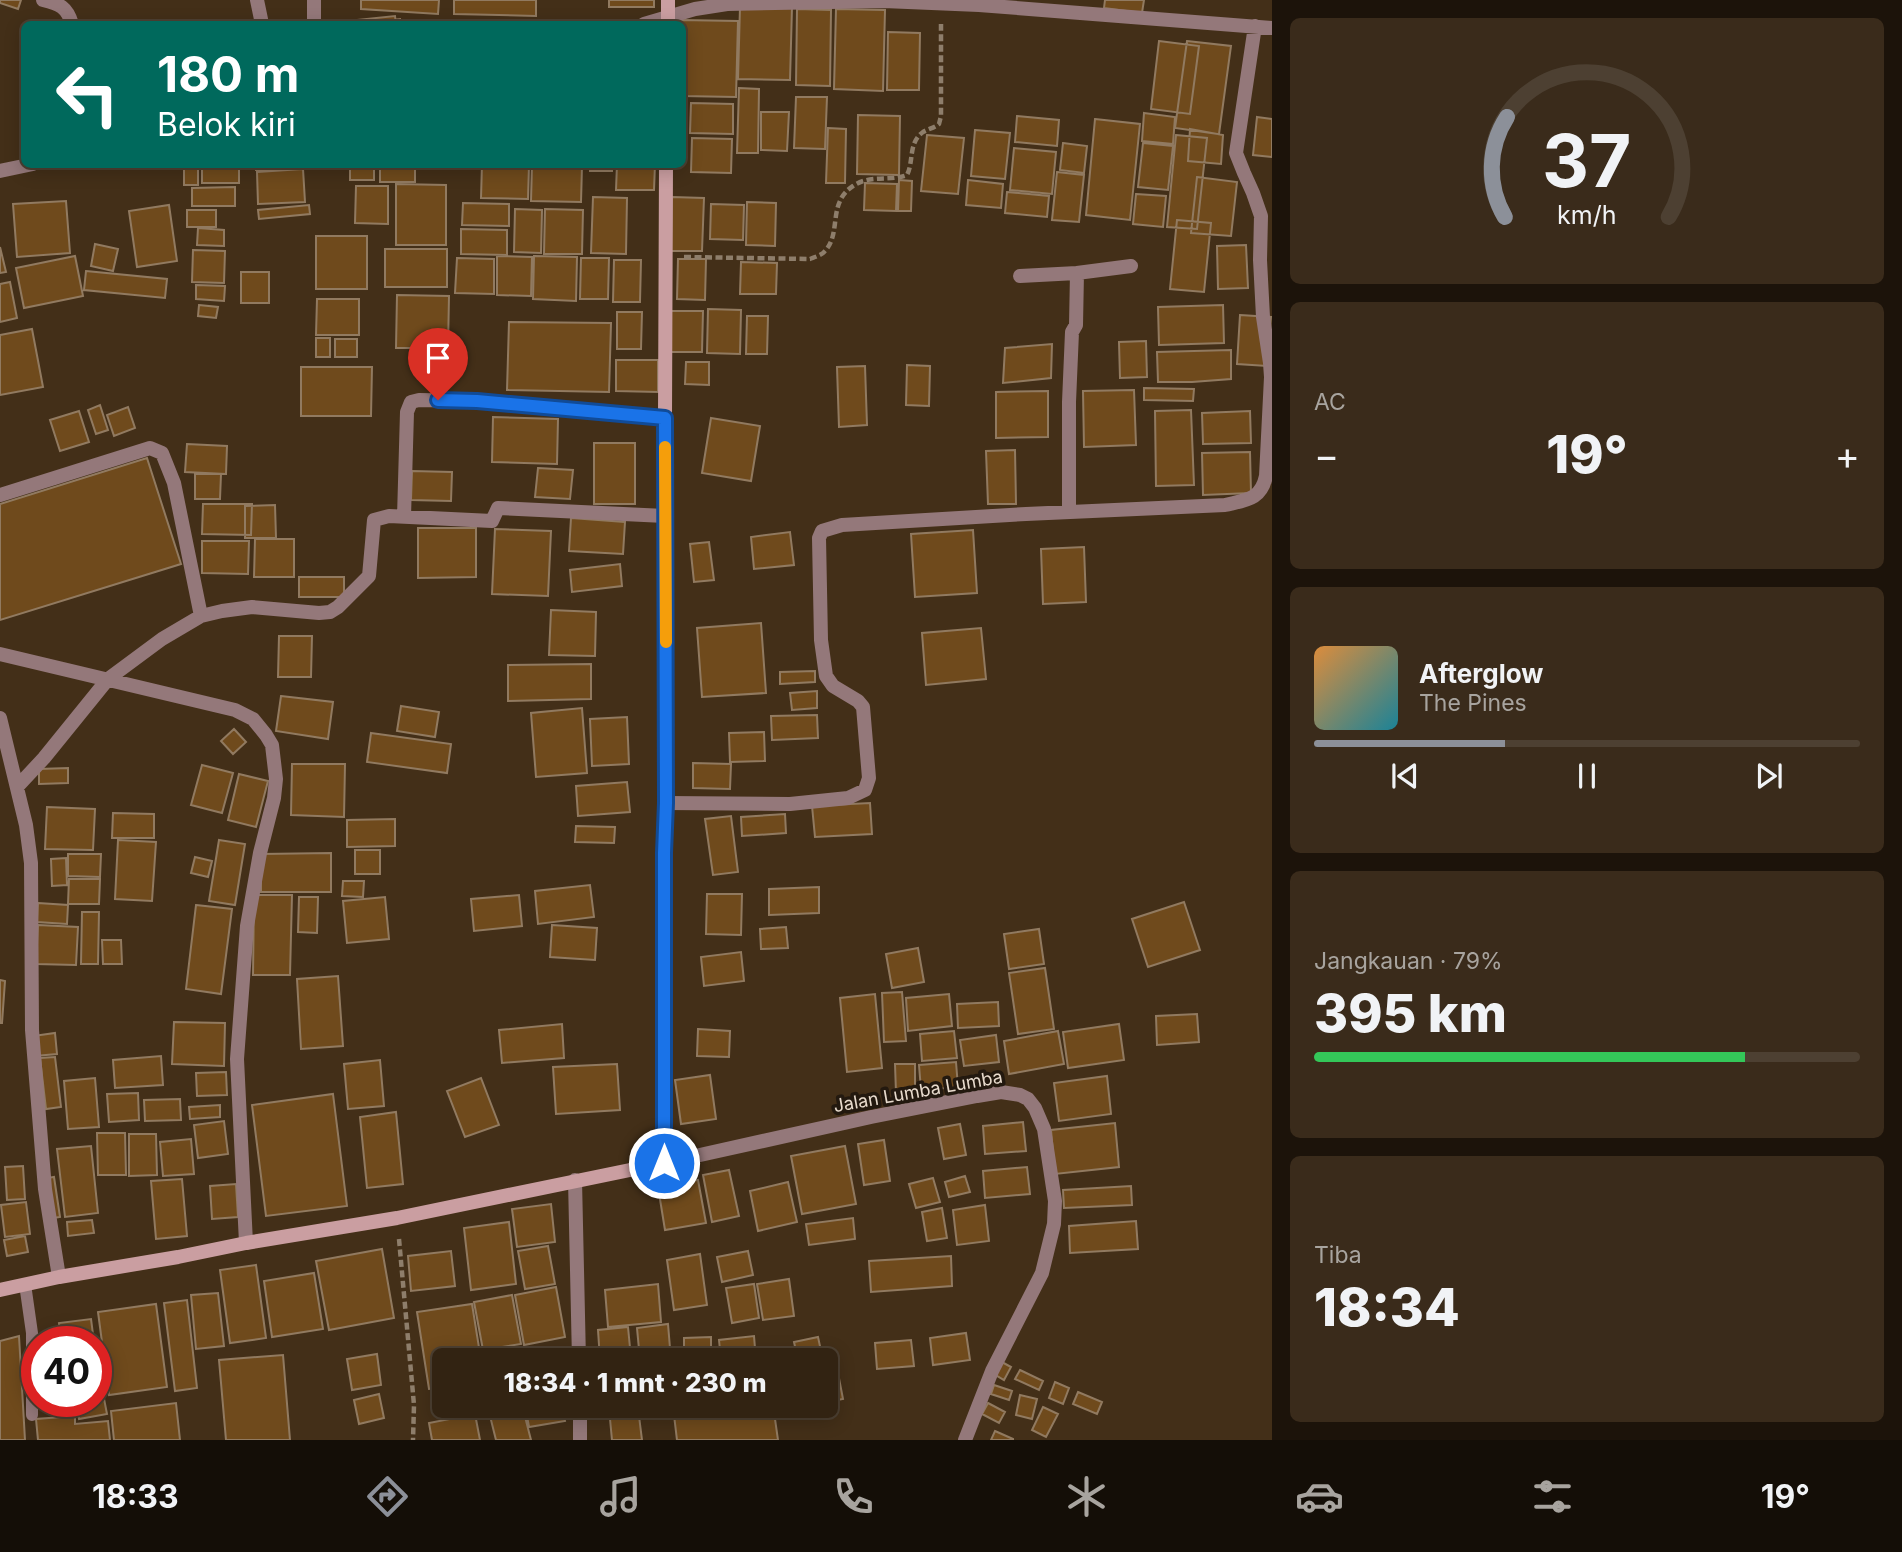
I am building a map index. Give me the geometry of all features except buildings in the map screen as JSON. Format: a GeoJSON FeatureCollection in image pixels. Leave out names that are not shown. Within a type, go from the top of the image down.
{"type":"FeatureCollection","features":[{"type":"Feature","properties":{"kind":"street"},"geometry":{"type":"LineString","coordinates":[[43,0],[58,3],[69,14],[71,21]]}},
{"type":"Feature","properties":{"kind":"street"},"geometry":{"type":"LineString","coordinates":[[257,0],[261,21]]}},
{"type":"Feature","properties":{"kind":"street"},"geometry":{"type":"LineString","coordinates":[[314,0],[314,21]]}},
{"type":"Feature","properties":{"kind":"street"},"geometry":{"type":"LineString","coordinates":[[668,0],[668,21]]}},
{"type":"Feature","properties":{"kind":"street"},"geometry":{"type":"LineString","coordinates":[[670,21],[695,9],[727,4],[884,1],[979,5],[1272,28]]}},
{"type":"Feature","properties":{"kind":"street"},"geometry":{"type":"LineString","coordinates":[[666,803],[790,804],[848,798],[865,790],[869,778],[863,707],[833,686],[826,676],[821,640],[819,538],[822,531],[842,524],[1225,505],[1257,495],[1264,486],[1271,363],[1263,317],[1261,216],[1254,192],[1236,153],[1255,26]]}},
{"type":"Feature","properties":{"kind":"street"},"geometry":{"type":"LineString","coordinates":[[0,171],[21,167]]}},
{"type":"Feature","properties":{"kind":"street"},"geometry":{"type":"LineString","coordinates":[[0,1290],[246,1243],[397,1218],[664,1163],[666,168]]}},
{"type":"Feature","properties":{"kind":"street"},"geometry":{"type":"LineString","coordinates":[[1020,276],[1077,273],[1132,265]]}},
{"type":"Feature","properties":{"kind":"street"},"geometry":{"type":"LineString","coordinates":[[1069,512],[1069,402],[1072,332],[1076,325],[1077,273]]}},
{"type":"Feature","properties":{"kind":"street"},"geometry":{"type":"LineString","coordinates":[[404,517],[407,412],[411,402],[477,401],[665,418]]}},
{"type":"Feature","properties":{"kind":"street"},"geometry":{"type":"LineString","coordinates":[[0,495],[150,449],[162,453],[174,484],[201,615]]}},
{"type":"Feature","properties":{"kind":"street"},"geometry":{"type":"LineString","coordinates":[[17,787],[108,679],[162,639],[201,615],[252,607],[319,613],[330,612],[338,607],[369,576],[374,520],[388,516],[492,521],[498,508],[665,516]]}},
{"type":"Feature","properties":{"kind":"street"},"geometry":{"type":"LineString","coordinates":[[0,654],[235,710],[253,719],[271,745],[275,765],[274,798],[260,853],[247,926],[237,1059],[246,1243]]}},
{"type":"Feature","properties":{"kind":"street"},"geometry":{"type":"LineString","coordinates":[[0,718],[17,787],[31,863],[32,1030],[45,1189],[59,1277]]}},
{"type":"Feature","properties":{"kind":"street","name":"Jalan Lumba Lumba"},"geometry":{"type":"LineString","coordinates":[[664,1163],[977,1096],[1001,1092],[1028,1098],[1044,1129],[1055,1201],[1054,1224],[1042,1273],[992,1371],[965,1440]]}},
{"type":"Feature","properties":{"kind":"street"},"geometry":{"type":"LineString","coordinates":[[575,1180],[579,1348]]}},
{"type":"Feature","properties":{"kind":"street"},"geometry":{"type":"LineString","coordinates":[[580,1418],[580,1440]]}},
{"type":"Feature","properties":{"kind":"lane"},"geometry":{"type":"LineString","coordinates":[[26,1284],[31,1326]]}},
{"type":"Feature","properties":{"kind":"path"},"geometry":{"type":"LineString","coordinates":[[665,257],[810,259],[824,252],[831,240],[836,206],[851,186],[866,179],[907,176],[913,144],[920,134],[939,124],[942,4]]}},
{"type":"Feature","properties":{"kind":"path"},"geometry":{"type":"LineString","coordinates":[[397,1218],[414,1405],[413,1440]]}},
{"type":"Feature","properties":{"kind":"slow traffic"},"geometry":{"type":"LineString","coordinates":[[665,447],[666,642]]}},
{"type":"Feature","properties":{"kind":"route"},"geometry":{"type":"LineString","coordinates":[[438,400],[665,418],[664,1163]]}}]}
